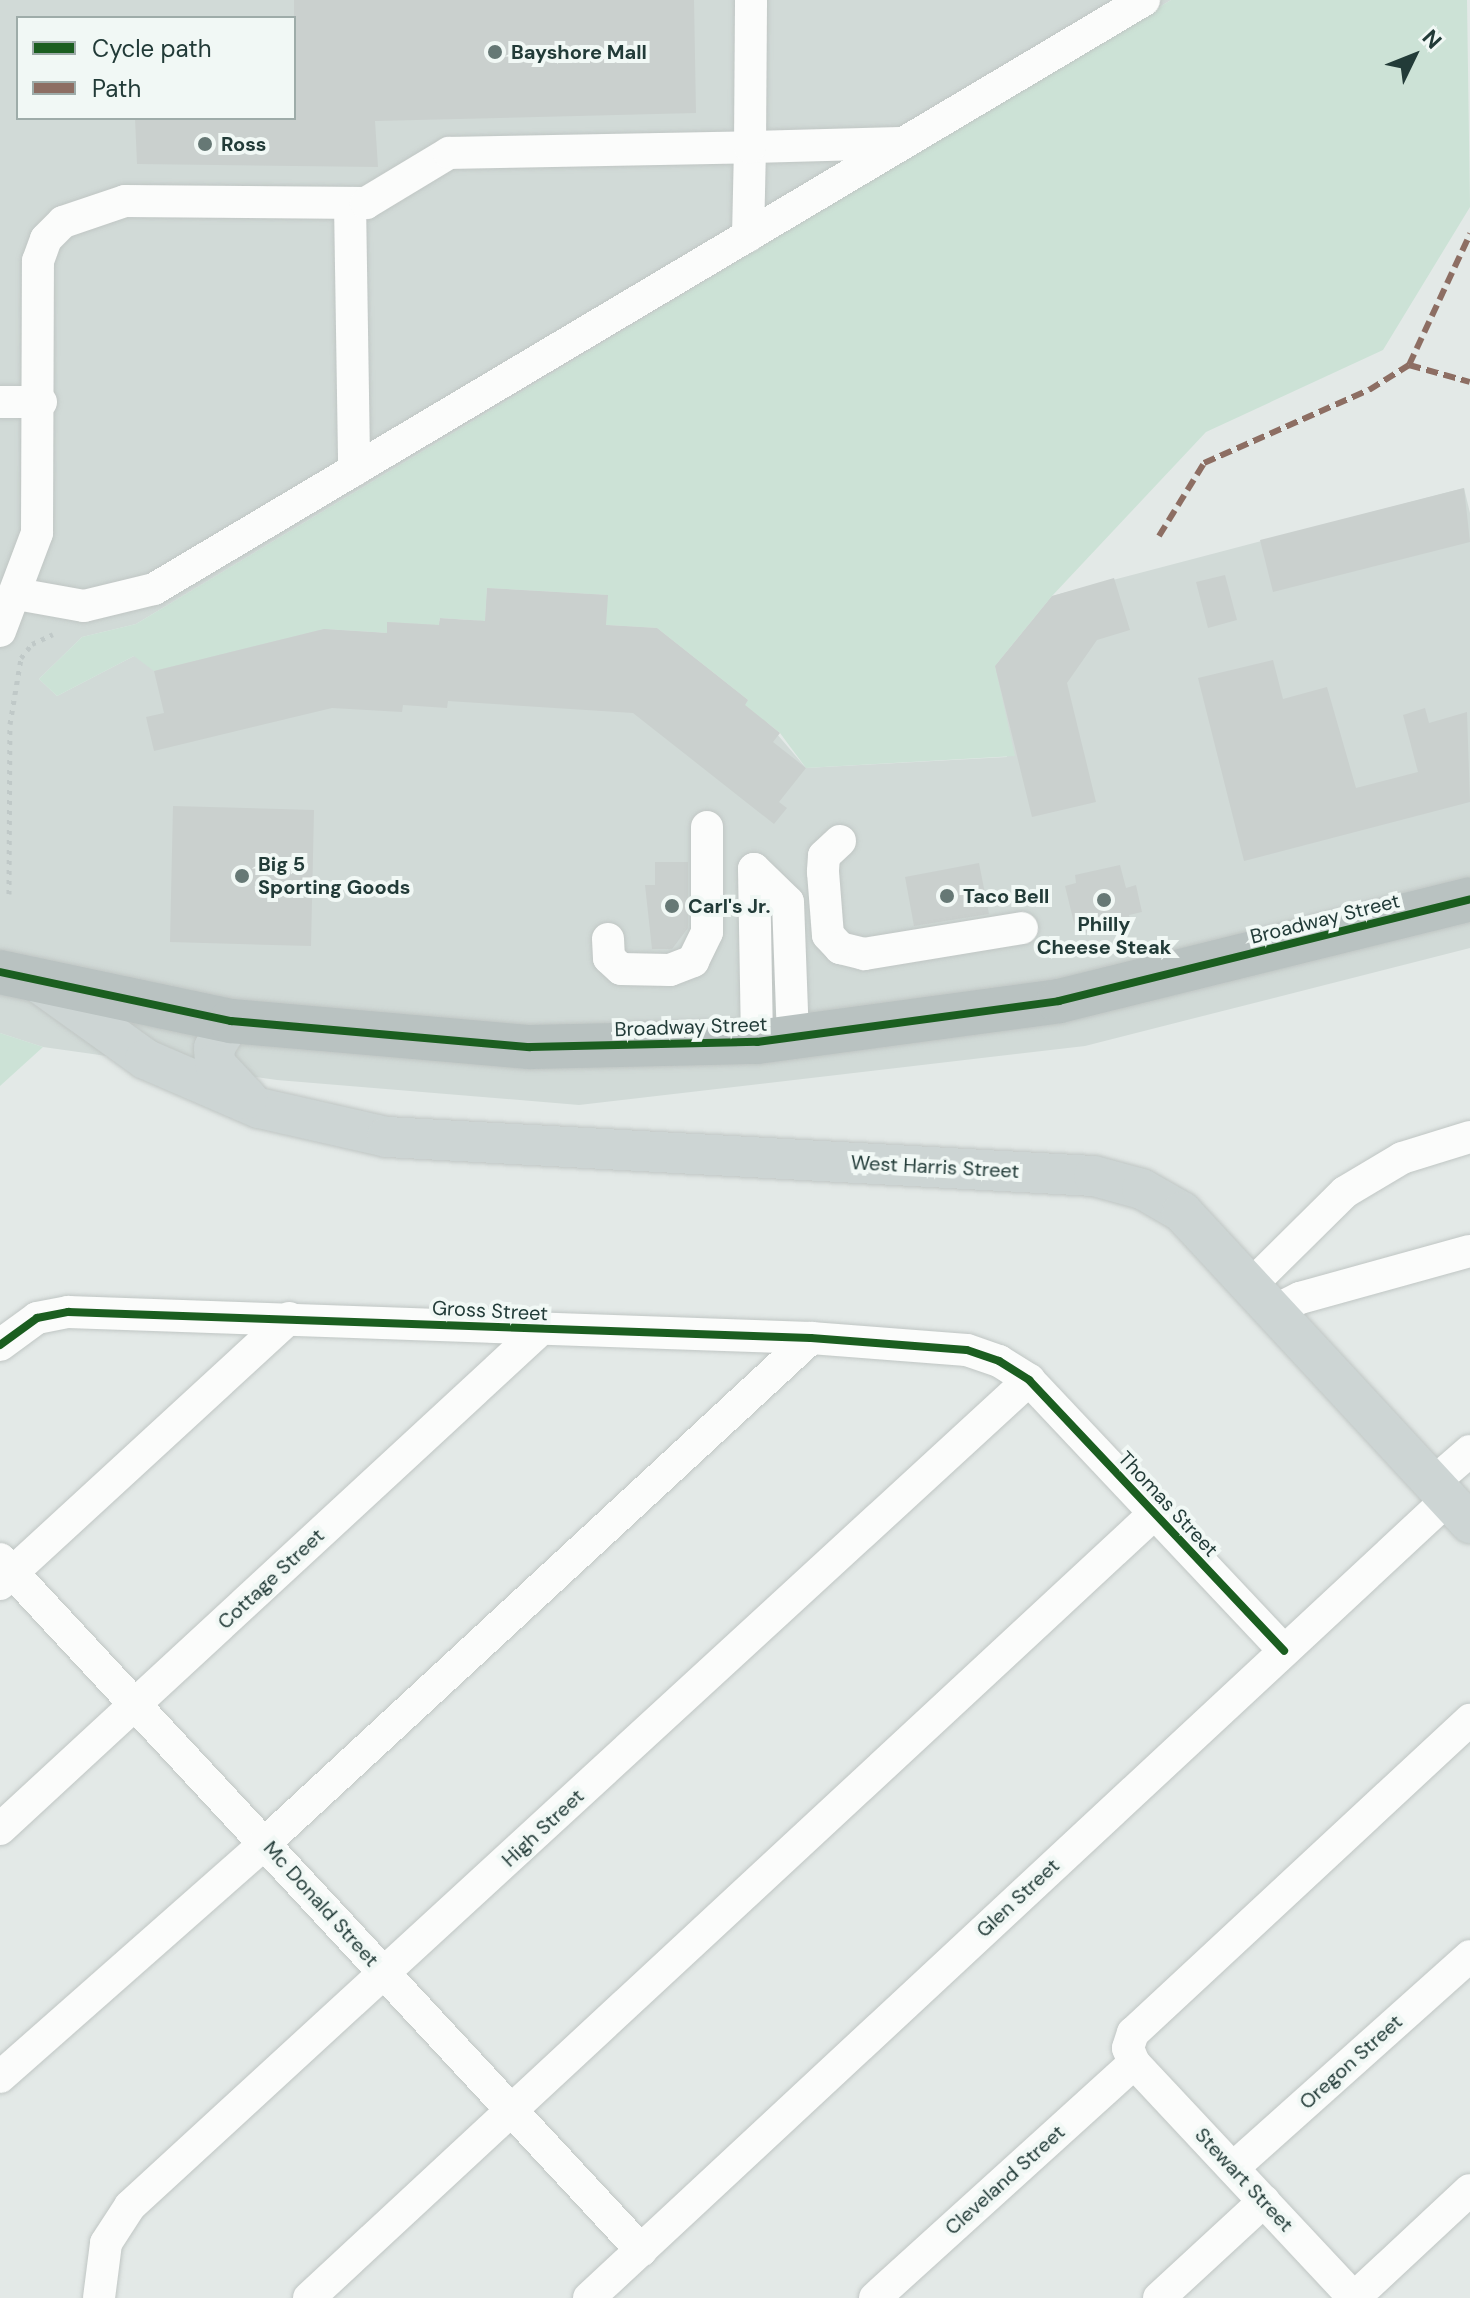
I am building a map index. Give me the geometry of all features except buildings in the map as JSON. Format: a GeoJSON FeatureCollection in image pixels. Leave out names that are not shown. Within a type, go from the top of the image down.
{"type":"FeatureCollection","features":[{"type":"Feature","properties":{"kind":"highway","name":"Broadway Street"},"geometry":{"type":"LineString","coordinates":[[20,978],[231,1021],[530,1047],[775,1040],[1059,1001],[1470,899]]}},
{"type":"Feature","properties":{"kind":"main road","name":"West Harris Street"},"geometry":{"type":"LineString","coordinates":[[20,978],[145,1059],[259,1108],[387,1137],[1094,1176],[1142,1189],[1182,1212],[1451,1502]]}},
{"type":"Feature","properties":{"kind":"main road"},"geometry":{"type":"LineString","coordinates":[[231,1021],[214,1048],[215,1064],[259,1108]]}},
{"type":"Feature","properties":{"kind":"street"},"geometry":{"type":"LineString","coordinates":[[748,236],[751,0]]}},
{"type":"Feature","properties":{"kind":"street"},"geometry":{"type":"LineString","coordinates":[[17,594],[84,606],[154,589],[1144,0]]}},
{"type":"Feature","properties":{"kind":"street"},"geometry":{"type":"LineString","coordinates":[[0,631],[17,594],[37,533],[41,402],[38,261],[46,239],[63,222],[125,201],[366,203],[449,153],[904,143]]}},
{"type":"Feature","properties":{"kind":"street"},"geometry":{"type":"LineString","coordinates":[[350,203],[354,470]]}},
{"type":"Feature","properties":{"kind":"street"},"geometry":{"type":"LineString","coordinates":[[0,402],[41,402]]}},
{"type":"Feature","properties":{"kind":"street"},"geometry":{"type":"LineString","coordinates":[[608,939],[609,958],[621,969],[670,970],[693,961],[707,932],[707,827]]}},
{"type":"Feature","properties":{"kind":"street"},"geometry":{"type":"LineString","coordinates":[[840,841],[824,856],[823,872],[828,935],[840,948],[864,954],[1022,928]]}},
{"type":"Feature","properties":{"kind":"street"},"geometry":{"type":"LineString","coordinates":[[1263,1298],[1345,1192],[1402,1158],[1470,1137]]}},
{"type":"Feature","properties":{"kind":"street"},"geometry":{"type":"LineString","coordinates":[[1263,1298],[1300,1298],[1470,1251]]}},
{"type":"Feature","properties":{"kind":"street","name":"Gross Street"},"geometry":{"type":"LineString","coordinates":[[0,1345],[37,1318],[68,1312],[289,1318],[811,1338],[967,1350],[999,1361],[1029,1380]]}},
{"type":"Feature","properties":{"kind":"street"},"geometry":{"type":"LineString","coordinates":[[4,1572],[289,1318]]}},
{"type":"Feature","properties":{"kind":"street","name":"Cottage Street"},"geometry":{"type":"LineString","coordinates":[[0,1829],[541,1329]]}},
{"type":"Feature","properties":{"kind":"street"},"geometry":{"type":"LineString","coordinates":[[0,2077],[265,1843],[811,1338]]}},
{"type":"Feature","properties":{"kind":"street","name":"Thomas Street"},"geometry":{"type":"LineString","coordinates":[[1029,1380],[1284,1651]]}},
{"type":"Feature","properties":{"kind":"street","name":"High Street"},"geometry":{"type":"LineString","coordinates":[[99,2298],[106,2243],[130,2206],[1029,1380]]}},
{"type":"Feature","properties":{"kind":"street","name":"Glen Street"},"geometry":{"type":"LineString","coordinates":[[589,2298],[1284,1651],[1451,1502],[1470,1451]]}},
{"type":"Feature","properties":{"kind":"street"},"geometry":{"type":"LineString","coordinates":[[309,2298],[1155,1513]]}},
{"type":"Feature","properties":{"kind":"street","name":"Mc Donald Street"},"geometry":{"type":"LineString","coordinates":[[4,1572],[136,1704],[641,2250]]}},
{"type":"Feature","properties":{"kind":"street"},"geometry":{"type":"LineString","coordinates":[[1134,2063],[1128,2048],[1133,2033],[1470,1720]]}},
{"type":"Feature","properties":{"kind":"street","name":"Oregon Street"},"geometry":{"type":"LineString","coordinates":[[1233,2168],[1470,1956]]}},
{"type":"Feature","properties":{"kind":"street","name":"Stewart Street"},"geometry":{"type":"LineString","coordinates":[[1134,2063],[1354,2298]]}},
{"type":"Feature","properties":{"kind":"street","name":"Cleveland Street"},"geometry":{"type":"LineString","coordinates":[[875,2298],[1134,2063]]}},
{"type":"Feature","properties":{"kind":"street"},"geometry":{"type":"LineString","coordinates":[[1354,2298],[1470,2190]]}},
{"type":"Feature","properties":{"kind":"street"},"geometry":{"type":"LineString","coordinates":[[1159,2298],[1264,2201]]}},
{"type":"Feature","properties":{"kind":"path"},"geometry":{"type":"LineString","coordinates":[[9,894],[10,724],[21,658],[32,644],[53,634]]}},
{"type":"Feature","properties":{"kind":"shaded area"},"geometry":{"type":"Polygon","coordinates":[[[0,0],[1171,0],[136,624],[82,637],[39,679],[57,696],[134,656],[324,629],[386,633],[387,622],[485,620],[487,588],[608,595],[606,625],[657,628],[748,700],[806,768],[1007,757],[995,666],[1052,596],[1464,488],[1470,513],[1470,948],[1085,1046],[579,1105],[277,1080],[43,1047],[0,1033],[0,0]]]}},
{"type":"Feature","properties":{"kind":"green space"},"geometry":{"type":"Polygon","coordinates":[[[1171,0],[1467,0],[1470,207],[1383,350],[1206,432],[1052,596],[995,666],[1015,756],[806,768],[780,733],[745,705],[748,700],[657,628],[606,625],[607,595],[487,588],[485,621],[440,618],[439,625],[388,622],[387,633],[324,629],[154,671],[134,656],[57,696],[39,679],[82,637],[136,624],[1171,0]]]}},
{"type":"Feature","properties":{"kind":"green space"},"geometry":{"type":"Polygon","coordinates":[[[0,1033],[43,1047],[0,1086],[0,1033]]]}},
{"type":"Feature","properties":{"kind":"marked path"},"geometry":{"type":"LineString","coordinates":[[1159,536],[1204,463],[1369,390],[1409,365],[1470,234]]}},
{"type":"Feature","properties":{"kind":"marked path"},"geometry":{"type":"LineString","coordinates":[[1409,365],[1470,382]]}},
{"type":"Feature","properties":{"kind":"cycle path"},"geometry":{"type":"LineString","coordinates":[[0,972],[231,1021],[530,1047],[757,1042],[1059,1001],[1470,899]]}},
{"type":"Feature","properties":{"kind":"cycle path"},"geometry":{"type":"LineString","coordinates":[[0,1345],[37,1318],[68,1312],[811,1338],[967,1350],[999,1361],[1029,1380],[1284,1651]]}},
{"type":"Feature","properties":{"kind":"place","name":"Bayshore Mall"},"geometry":{"type":"Point","coordinates":[495,52]}},
{"type":"Feature","properties":{"kind":"place","name":"Ross"},"geometry":{"type":"Point","coordinates":[205,144]}},
{"type":"Feature","properties":{"kind":"place","name":"Big 5 Sporting Goods"},"geometry":{"type":"Point","coordinates":[242,876]}},
{"type":"Feature","properties":{"kind":"place","name":"Taco Bell"},"geometry":{"type":"Point","coordinates":[947,896]}},
{"type":"Feature","properties":{"kind":"place","name":"Philly Cheese Steak"},"geometry":{"type":"Point","coordinates":[1104,900]}},
{"type":"Feature","properties":{"kind":"place","name":"Carl's Jr."},"geometry":{"type":"Point","coordinates":[672,906]}}]}
